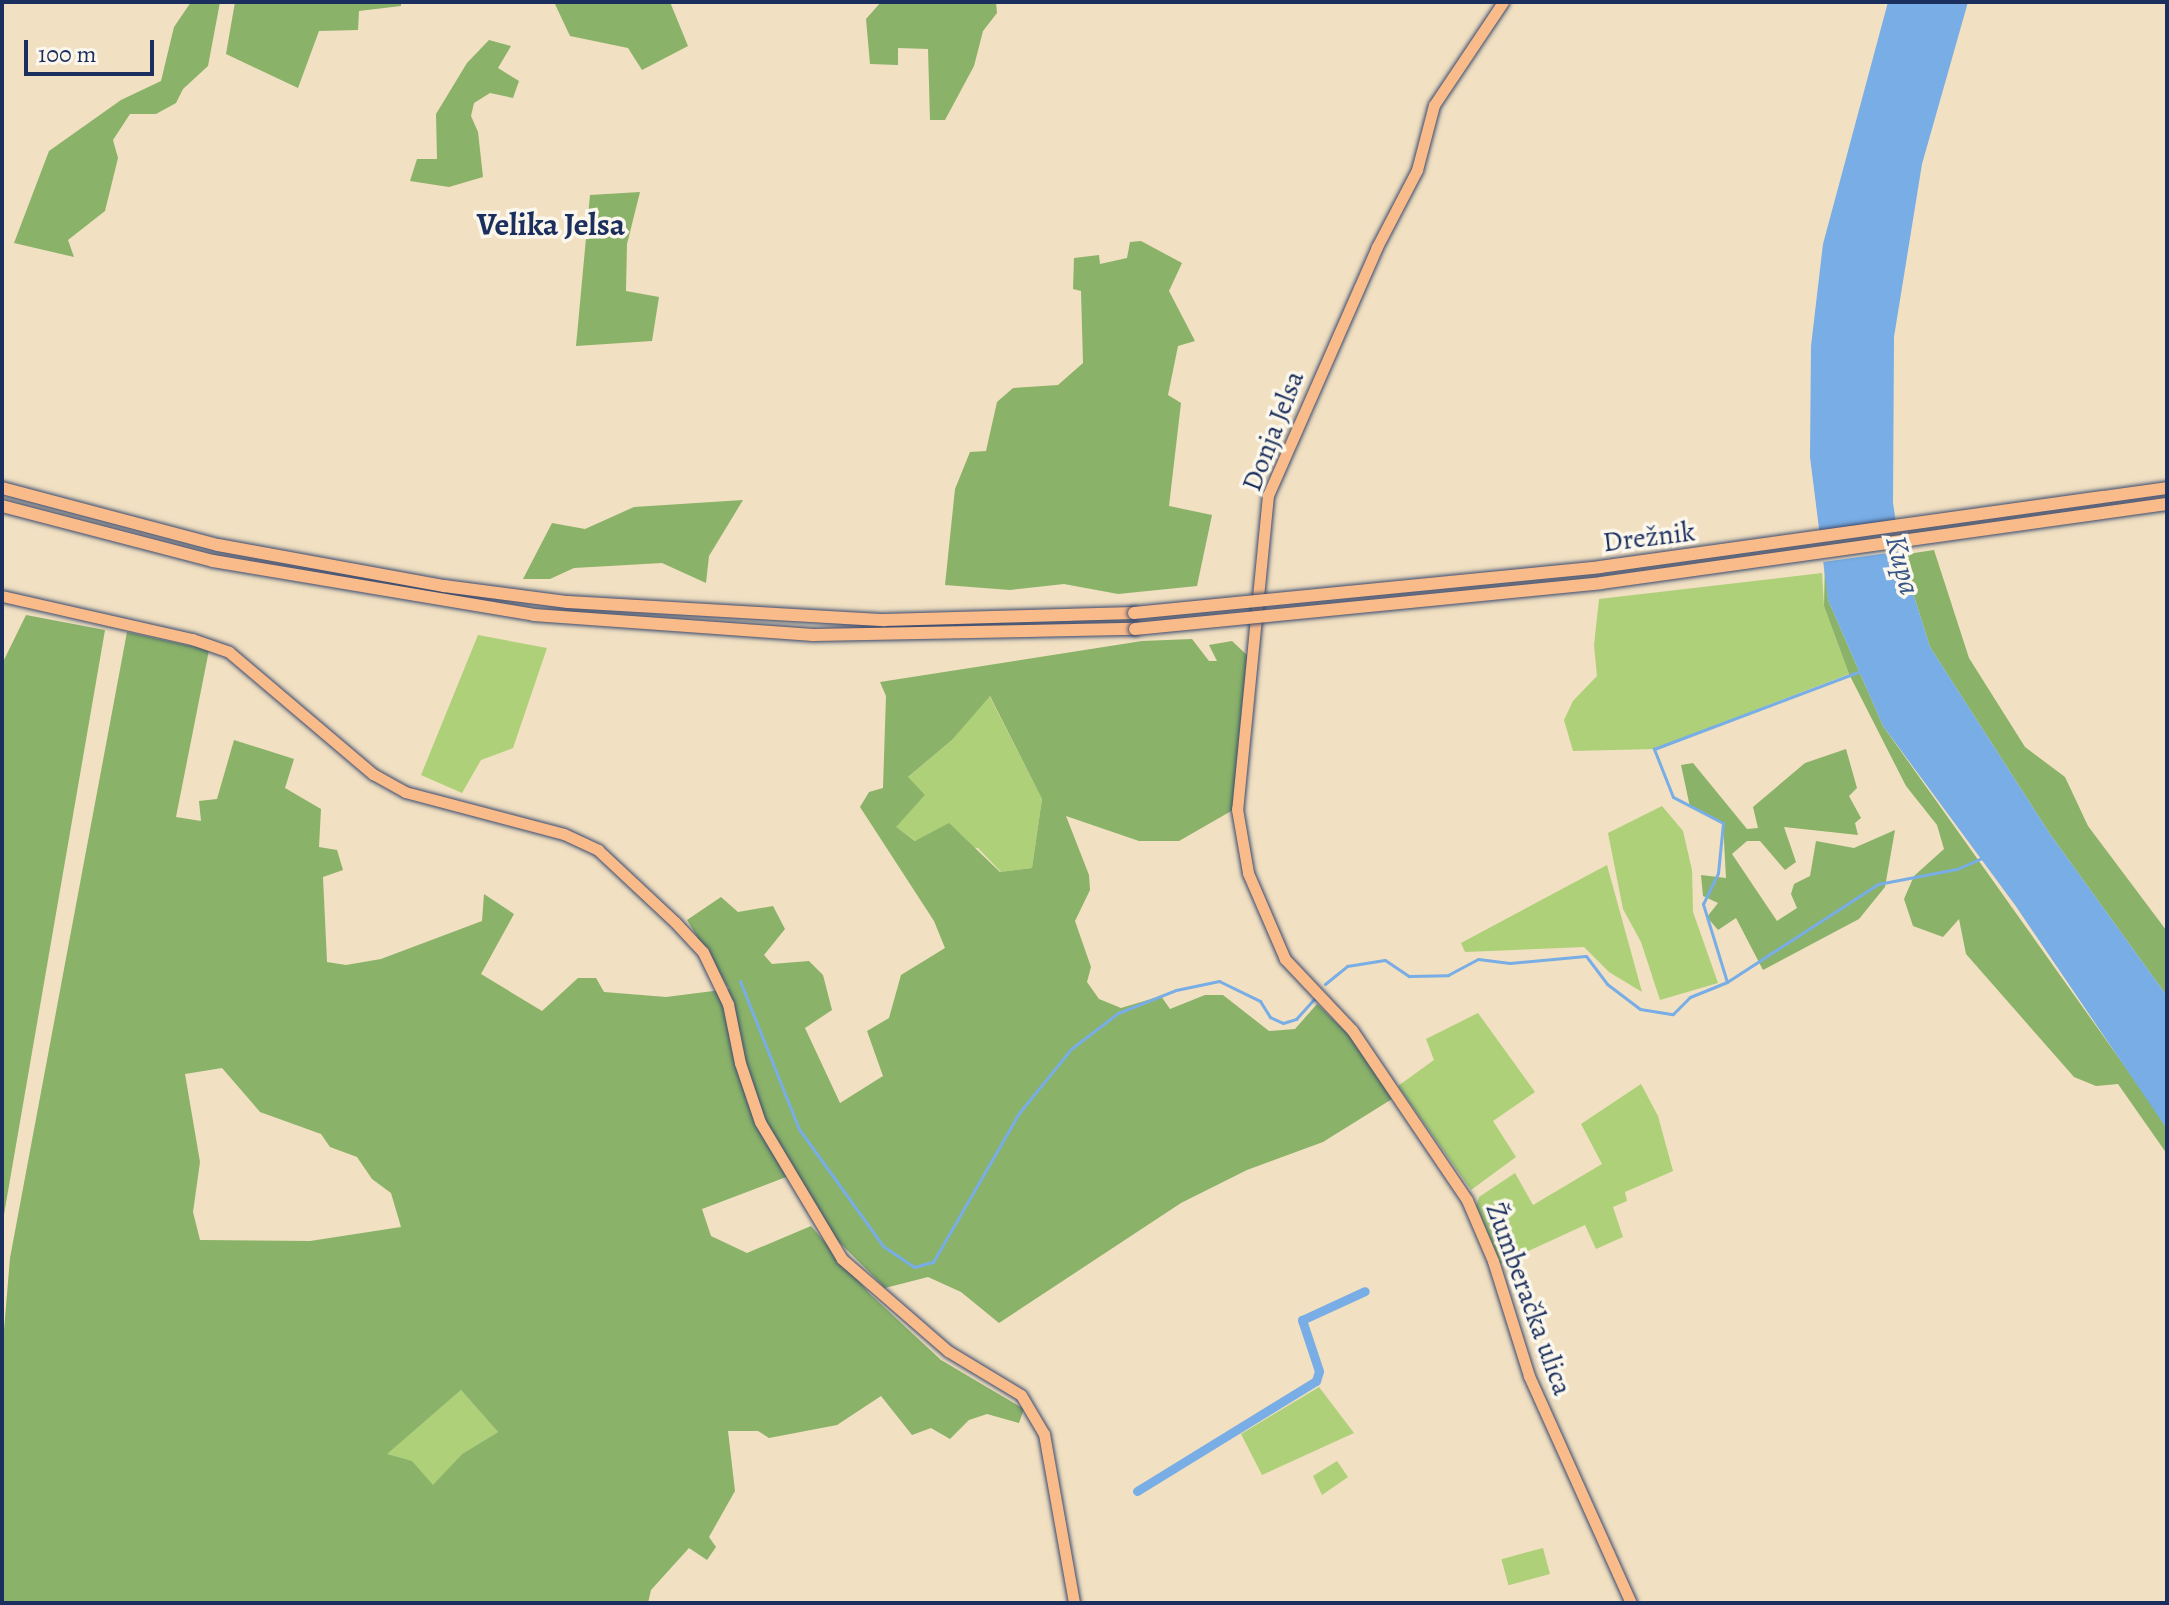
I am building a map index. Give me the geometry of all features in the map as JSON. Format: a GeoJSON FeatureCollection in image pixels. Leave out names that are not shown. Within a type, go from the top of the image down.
{"type":"FeatureCollection","features":[{"type":"Feature","properties":{"kind":"highway","name":"Drežnik"},"geometry":{"type":"LineString","coordinates":[[2,488],[218,545],[444,586],[568,602],[870,619],[1134,613],[1600,567],[2167,488]]}},
{"type":"Feature","properties":{"kind":"highway","name":"Drežnik"},"geometry":{"type":"LineString","coordinates":[[2,506],[213,561],[534,615],[813,635],[1135,629],[1646,578],[2167,504]]}},
{"type":"Feature","properties":{"kind":"main road","name":"Donja Jelsa"},"geometry":{"type":"LineString","coordinates":[[1285,959],[1248,873],[1237,809],[1268,495],[1377,247],[1417,170],[1434,105],[1503,2]]}},
{"type":"Feature","properties":{"kind":"main road"},"geometry":{"type":"LineString","coordinates":[[2,596],[220,648],[253,669],[373,774],[405,792],[564,834],[598,850],[620,870],[703,952],[728,1004],[740,1063],[760,1122],[842,1259],[948,1351],[1021,1395],[1044,1434],[1074,1603]]}},
{"type":"Feature","properties":{"kind":"main road","name":"Žumberačka ulica"},"geometry":{"type":"LineString","coordinates":[[1285,959],[1352,1030],[1467,1200],[1493,1261],[1529,1376],[1631,1603]]}},
{"type":"Feature","properties":{"kind":"green space"},"geometry":{"type":"Polygon","coordinates":[[[191,2],[220,2],[208,66],[183,89],[176,103],[156,114],[130,114],[113,140],[118,158],[105,211],[68,240],[74,257],[14,243],[49,151],[121,100],[161,81],[174,27],[191,2]]]}},
{"type":"Feature","properties":{"kind":"green space"},"geometry":{"type":"Polygon","coordinates":[[[235,2],[401,2],[401,6],[359,11],[358,30],[319,31],[298,88],[226,54],[235,2]]]}},
{"type":"Feature","properties":{"kind":"green space"},"geometry":{"type":"Polygon","coordinates":[[[554,2],[670,2],[688,46],[642,70],[628,48],[570,36],[554,2]]]}},
{"type":"Feature","properties":{"kind":"green space"},"geometry":{"type":"Polygon","coordinates":[[[881,2],[996,2],[997,13],[983,31],[974,66],[945,120],[930,120],[928,49],[898,48],[898,65],[870,64],[866,19],[881,2]]]}},
{"type":"Feature","properties":{"kind":"green space"},"geometry":{"type":"Polygon","coordinates":[[[489,40],[511,46],[498,68],[519,81],[513,98],[490,93],[474,103],[471,116],[478,132],[483,177],[449,187],[410,181],[417,159],[437,159],[436,114],[467,63],[489,40]]]}},
{"type":"Feature","properties":{"kind":"green space"},"geometry":{"type":"Polygon","coordinates":[[[640,192],[627,244],[626,291],[659,297],[652,341],[576,346],[590,195],[640,192]]]}},
{"type":"Feature","properties":{"kind":"green space"},"geometry":{"type":"Polygon","coordinates":[[[1141,241],[1182,263],[1169,291],[1195,341],[1178,346],[1168,395],[1181,403],[1169,506],[1212,515],[1197,586],[1118,594],[1064,584],[1010,590],[945,585],[955,489],[970,452],[986,451],[997,402],[1013,388],[1058,385],[1083,363],[1081,291],[1073,289],[1074,258],[1099,255],[1100,264],[1127,258],[1130,242],[1141,241]]]}},
{"type":"Feature","properties":{"kind":"green space"},"geometry":{"type":"Polygon","coordinates":[[[743,500],[709,556],[706,583],[662,563],[574,568],[550,579],[523,579],[552,523],[585,529],[634,507],[743,500]]]}},
{"type":"Feature","properties":{"kind":"green space"},"geometry":{"type":"Polygon","coordinates":[[[1934,550],[1969,658],[2025,747],[2065,777],[2088,826],[2166,930],[2167,996],[2050,834],[1930,647],[1901,555],[1934,550]]]}},
{"type":"Feature","properties":{"kind":"green space"},"geometry":{"type":"Polygon","coordinates":[[[1825,560],[1828,600],[1883,726],[2148,1099],[2167,1129],[2167,1154],[2118,1084],[2096,1086],[2074,1077],[1966,954],[1959,919],[1943,937],[1913,926],[1904,899],[1914,876],[1944,849],[1937,825],[1906,786],[1849,674],[1824,606],[1825,560]]]}},
{"type":"Feature","properties":{"kind":"green space"},"geometry":{"type":"Polygon","coordinates":[[[1822,573],[1824,606],[1849,674],[1654,749],[1573,751],[1564,720],[1573,701],[1597,676],[1594,645],[1599,599],[1822,573]]]}},
{"type":"Feature","properties":{"kind":"green space"},"geometry":{"type":"Polygon","coordinates":[[[26,615],[105,630],[2,1226],[2,664],[26,615]]]}},
{"type":"Feature","properties":{"kind":"green space"},"geometry":{"type":"Polygon","coordinates":[[[127,632],[209,650],[176,817],[201,821],[199,801],[217,799],[234,740],[294,759],[285,788],[321,809],[319,847],[337,850],[343,870],[323,877],[327,962],[346,965],[381,959],[482,921],[484,894],[514,914],[481,974],[542,1011],[578,978],[596,978],[604,992],[666,997],[729,989],[687,920],[721,897],[738,912],[773,906],[785,929],[764,955],[772,964],[809,961],[823,975],[832,1010],[805,1028],[840,1103],[883,1076],[867,1031],[889,1018],[901,975],[945,948],[934,921],[860,807],[869,792],[883,788],[886,696],[880,682],[1142,641],[1192,639],[1209,661],[1217,661],[1209,645],[1232,641],[1248,656],[1233,810],[1179,841],[1139,841],[1066,816],[1089,875],[1090,890],[1075,921],[1091,967],[1087,982],[1099,999],[1121,1008],[1161,996],[1170,1009],[1205,995],[1223,995],[1269,1031],[1295,1029],[1317,1004],[1351,1037],[1392,1099],[1323,1142],[1247,1170],[1181,1203],[999,1323],[961,1292],[928,1277],[885,1288],[833,1236],[794,1174],[702,1209],[711,1236],[747,1253],[811,1226],[870,1294],[941,1360],[1024,1409],[1019,1423],[987,1414],[969,1420],[950,1439],[931,1428],[912,1435],[881,1396],[837,1425],[769,1438],[758,1431],[728,1431],[735,1491],[709,1537],[716,1547],[707,1560],[689,1548],[651,1590],[648,1603],[2,1603],[2,1354],[10,1258],[127,632]],[[990,696],[952,740],[908,777],[925,795],[896,827],[915,841],[949,823],[1000,872],[1032,868],[1042,799],[990,696]],[[222,1068],[185,1074],[200,1162],[193,1212],[200,1240],[310,1241],[401,1227],[391,1193],[372,1179],[357,1157],[330,1147],[321,1134],[260,1112],[222,1068]],[[461,1390],[387,1454],[412,1461],[433,1485],[462,1454],[498,1432],[461,1390]]]}},
{"type":"Feature","properties":{"kind":"green space"},"geometry":{"type":"Polygon","coordinates":[[[478,635],[547,648],[513,748],[481,760],[462,793],[421,775],[478,635]]]}},
{"type":"Feature","properties":{"kind":"green space"},"geometry":{"type":"Polygon","coordinates":[[[989,695],[1042,799],[1032,868],[1001,872],[978,848],[916,841],[895,827],[925,795],[907,778],[952,740],[989,695]]]}},
{"type":"Feature","properties":{"kind":"green space"},"geometry":{"type":"Polygon","coordinates":[[[1846,749],[1857,788],[1849,796],[1861,818],[1855,823],[1858,835],[1784,827],[1796,862],[1785,870],[1760,841],[1747,841],[1732,854],[1777,921],[1797,908],[1791,894],[1794,884],[1810,876],[1816,841],[1854,848],[1895,830],[1885,887],[1859,919],[1763,970],[1736,918],[1718,930],[1707,917],[1718,903],[1703,896],[1701,875],[1726,878],[1723,823],[1690,807],[1681,765],[1693,763],[1747,829],[1758,828],[1753,807],[1805,763],[1846,749]]]}},
{"type":"Feature","properties":{"kind":"green space"},"geometry":{"type":"Polygon","coordinates":[[[1662,806],[1683,831],[1692,870],[1693,912],[1718,983],[1660,1000],[1641,942],[1623,909],[1608,833],[1662,806]]]}},
{"type":"Feature","properties":{"kind":"green space"},"geometry":{"type":"Polygon","coordinates":[[[1607,865],[1642,992],[1609,972],[1584,947],[1465,952],[1461,943],[1607,865]]]}},
{"type":"Feature","properties":{"kind":"green space"},"geometry":{"type":"Polygon","coordinates":[[[1478,1013],[1535,1092],[1493,1121],[1516,1157],[1471,1190],[1398,1086],[1434,1060],[1426,1039],[1478,1013]]]}},
{"type":"Feature","properties":{"kind":"green space"},"geometry":{"type":"Polygon","coordinates":[[[1641,1084],[1658,1116],[1673,1171],[1625,1192],[1627,1201],[1613,1207],[1623,1237],[1596,1249],[1585,1225],[1500,1264],[1476,1206],[1479,1197],[1515,1173],[1533,1205],[1602,1164],[1581,1124],[1641,1084]]]}},
{"type":"Feature","properties":{"kind":"green space"},"geometry":{"type":"Polygon","coordinates":[[[1319,1387],[1354,1433],[1262,1475],[1241,1434],[1319,1387]]]}},
{"type":"Feature","properties":{"kind":"green space"},"geometry":{"type":"Polygon","coordinates":[[[461,1390],[498,1432],[462,1454],[433,1486],[412,1462],[386,1454],[461,1390]]]}},
{"type":"Feature","properties":{"kind":"green space"},"geometry":{"type":"Polygon","coordinates":[[[1337,1461],[1348,1477],[1322,1495],[1313,1476],[1337,1461]]]}},
{"type":"Feature","properties":{"kind":"green space"},"geometry":{"type":"Polygon","coordinates":[[[1543,1548],[1550,1574],[1508,1585],[1501,1559],[1543,1548]]]}},
{"type":"Feature","properties":{"kind":"water","name":"Kupa"},"geometry":{"type":"Polygon","coordinates":[[[1888,2],[1968,2],[1922,164],[1894,337],[1893,503],[1901,555],[1930,647],[2050,834],[2167,996],[2167,1129],[2015,905],[1883,726],[1828,600],[1810,457],[1811,346],[1823,244],[1888,2]]]}},
{"type":"Feature","properties":{"kind":"pier"},"geometry":{"type":"Polygon","coordinates":[[[1900,522],[1904,551],[1816,563],[1812,534],[1900,522]]]}},
{"type":"Feature","properties":{"kind":"waterway"},"geometry":{"type":"LineString","coordinates":[[1325,984],[1347,966],[1385,960],[1409,976],[1448,975],[1478,959],[1510,963],[1586,956],[1607,984],[1640,1009],[1673,1014],[1690,997],[1727,982],[1703,904],[1718,873],[1723,823],[1673,797],[1654,749],[1860,671]]}},
{"type":"Feature","properties":{"kind":"waterway"},"geometry":{"type":"LineString","coordinates":[[1727,982],[1878,884],[1957,869],[1982,858]]}},
{"type":"Feature","properties":{"kind":"waterway"},"geometry":{"type":"LineString","coordinates":[[740,981],[799,1129],[883,1246],[914,1267],[933,1262],[1019,1113],[1071,1049],[1118,1013],[1176,990],[1219,981],[1260,1001],[1270,1017],[1283,1023],[1296,1019],[1314,999]]}},
{"type":"Feature","properties":{"kind":"waterway"},"geometry":{"type":"LineString","coordinates":[[1137,1491],[1316,1381],[1319,1371],[1302,1320],[1365,1291]]}},
{"type":"Feature","properties":{"kind":"district","name":"Velika Jelsa"},"geometry":{"type":"Point","coordinates":[551,224]}}]}
